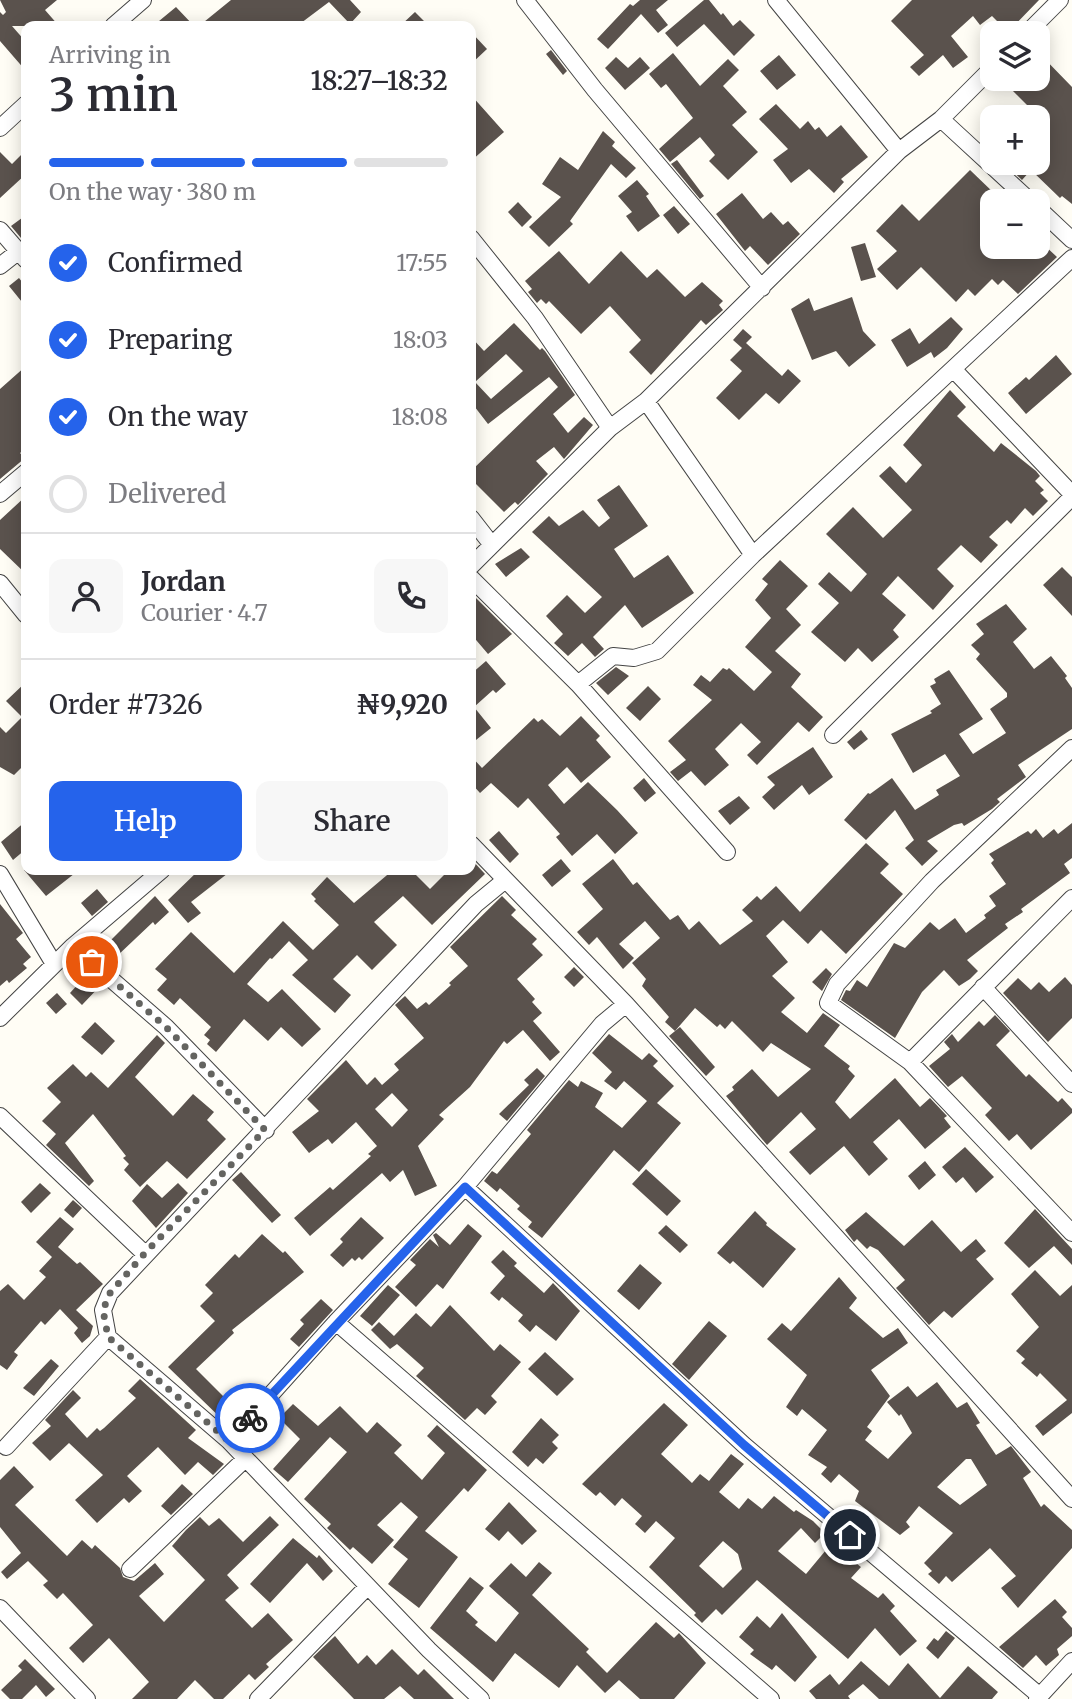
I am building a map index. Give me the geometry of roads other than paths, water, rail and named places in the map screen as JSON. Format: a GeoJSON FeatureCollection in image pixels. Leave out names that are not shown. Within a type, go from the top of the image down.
{"type":"FeatureCollection","features":[{"type":"Feature","properties":{"kind":"street"},"geometry":{"type":"LineString","coordinates":[[119,21],[143,0]]}},
{"type":"Feature","properties":{"kind":"street"},"geometry":{"type":"LineString","coordinates":[[525,0],[595,90],[762,288]]}},
{"type":"Feature","properties":{"kind":"street"},"geometry":{"type":"LineString","coordinates":[[776,0],[899,151]]}},
{"type":"Feature","properties":{"kind":"street"},"geometry":{"type":"LineString","coordinates":[[1039,21],[1060,0]]}},
{"type":"Feature","properties":{"kind":"street"},"geometry":{"type":"LineString","coordinates":[[476,561],[610,428],[646,401],[899,151],[941,119],[980,80]]}},
{"type":"Feature","properties":{"kind":"street"},"geometry":{"type":"LineString","coordinates":[[0,128],[21,109]]}},
{"type":"Feature","properties":{"kind":"street"},"geometry":{"type":"LineString","coordinates":[[941,119],[1017,189]]}},
{"type":"Feature","properties":{"kind":"street"},"geometry":{"type":"LineString","coordinates":[[1050,219],[1072,240]]}},
{"type":"Feature","properties":{"kind":"street"},"geometry":{"type":"LineString","coordinates":[[0,230],[21,254]]}},
{"type":"Feature","properties":{"kind":"street"},"geometry":{"type":"LineString","coordinates":[[476,244],[534,318],[610,428]]}},
{"type":"Feature","properties":{"kind":"street"},"geometry":{"type":"LineString","coordinates":[[0,266],[21,256]]}},
{"type":"Feature","properties":{"kind":"street"},"geometry":{"type":"LineString","coordinates":[[578,684],[613,656],[634,658],[657,651],[753,555],[1072,258]]}},
{"type":"Feature","properties":{"kind":"street"},"geometry":{"type":"LineString","coordinates":[[833,734],[1072,496],[954,370]]}},
{"type":"Feature","properties":{"kind":"street"},"geometry":{"type":"LineString","coordinates":[[646,401],[753,555]]}},
{"type":"Feature","properties":{"kind":"street"},"geometry":{"type":"LineString","coordinates":[[0,494],[21,476]]}},
{"type":"Feature","properties":{"kind":"street"},"geometry":{"type":"LineString","coordinates":[[476,524],[492,545]]}},
{"type":"Feature","properties":{"kind":"street"},"geometry":{"type":"LineString","coordinates":[[0,583],[21,609]]}},
{"type":"Feature","properties":{"kind":"street"},"geometry":{"type":"LineString","coordinates":[[476,583],[578,684],[727,852]]}},
{"type":"Feature","properties":{"kind":"street"},"geometry":{"type":"LineString","coordinates":[[1072,748],[932,881],[831,992],[828,1003],[909,1062],[1072,1233]]}},
{"type":"Feature","properties":{"kind":"street"},"geometry":{"type":"LineString","coordinates":[[476,849],[626,1004],[1072,1499]]}},
{"type":"Feature","properties":{"kind":"street"},"geometry":{"type":"LineString","coordinates":[[0,874],[54,964]]}},
{"type":"Feature","properties":{"kind":"street"},"geometry":{"type":"LineString","coordinates":[[0,1018],[73,946],[156,875]]}},
{"type":"Feature","properties":{"kind":"street"},"geometry":{"type":"LineString","coordinates":[[481,1699],[367,1587],[244,1460],[229,1441],[108,1337],[103,1310],[110,1293],[145,1253],[265,1130],[476,904],[505,881]]}},
{"type":"Feature","properties":{"kind":"street"},"geometry":{"type":"LineString","coordinates":[[909,1062],[1072,898]]}},
{"type":"Feature","properties":{"kind":"street"},"geometry":{"type":"LineString","coordinates":[[73,946],[166,1027],[265,1130]]}},
{"type":"Feature","properties":{"kind":"street"},"geometry":{"type":"LineString","coordinates":[[982,987],[1072,1084]]}},
{"type":"Feature","properties":{"kind":"street"},"geometry":{"type":"LineString","coordinates":[[229,1441],[336,1322],[465,1187],[602,1024],[626,1004]]}},
{"type":"Feature","properties":{"kind":"street"},"geometry":{"type":"LineString","coordinates":[[0,1116],[145,1253]]}},
{"type":"Feature","properties":{"kind":"street"},"geometry":{"type":"LineString","coordinates":[[465,1187],[744,1445],[1038,1697],[1072,1661]]}},
{"type":"Feature","properties":{"kind":"street"},"geometry":{"type":"LineString","coordinates":[[336,1322],[771,1699]]}},
{"type":"Feature","properties":{"kind":"street"},"geometry":{"type":"LineString","coordinates":[[6,1447],[108,1337]]}},
{"type":"Feature","properties":{"kind":"street"},"geometry":{"type":"LineString","coordinates":[[130,1569],[244,1460]]}},
{"type":"Feature","properties":{"kind":"street"},"geometry":{"type":"LineString","coordinates":[[258,1699],[367,1587]]}},
{"type":"Feature","properties":{"kind":"street"},"geometry":{"type":"LineString","coordinates":[[0,1608],[88,1699]]}}]}
